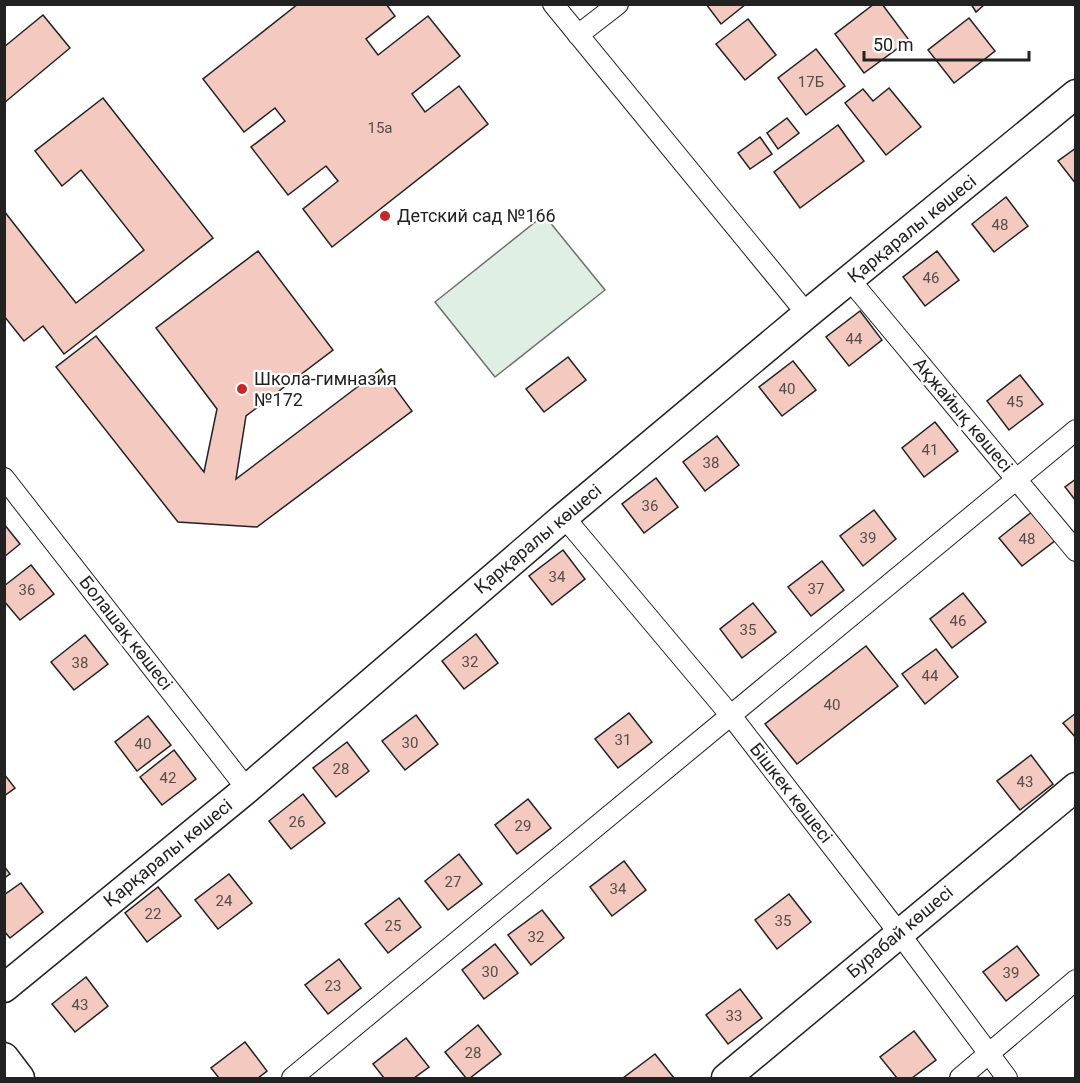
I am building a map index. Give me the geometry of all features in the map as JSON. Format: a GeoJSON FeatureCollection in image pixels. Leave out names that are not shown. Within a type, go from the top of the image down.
{"type":"FeatureCollection","features":[{"type":"Feature","properties":{"kind":"street"},"geometry":{"type":"LineString","coordinates":[[553,4],[807,314]]}},
{"type":"Feature","properties":{"kind":"street"},"geometry":{"type":"LineString","coordinates":[[578,35],[618,4]]}},
{"type":"Feature","properties":{"kind":"street","name":"Қарқаралы көшесі"},"geometry":{"type":"LineString","coordinates":[[4,988],[247,789],[564,517],[807,314],[1076,94]]}},
{"type":"Feature","properties":{"kind":"street","name":"Ақжайық көшесі"},"geometry":{"type":"LineString","coordinates":[[850,280],[1076,551]]}},
{"type":"Feature","properties":{"kind":"street"},"geometry":{"type":"LineString","coordinates":[[292,1078],[385,999],[732,717],[1076,430]]}},
{"type":"Feature","properties":{"kind":"street","name":"Болашақ көшесі"},"geometry":{"type":"LineString","coordinates":[[4,478],[247,789]]}},
{"type":"Feature","properties":{"kind":"street","name":"Бішкек көшесі"},"geometry":{"type":"LineString","coordinates":[[564,517],[732,717],[899,933],[1007,1078]]}},
{"type":"Feature","properties":{"kind":"street","name":"Бурабай көшесі"},"geometry":{"type":"LineString","coordinates":[[726,1078],[1076,787]]}},
{"type":"Feature","properties":{"kind":"street"},"geometry":{"type":"LineString","coordinates":[[960,1078],[1076,980]]}},
{"type":"Feature","properties":{"kind":"street"},"geometry":{"type":"LineString","coordinates":[[4,1058],[20,1078]]}},
{"type":"Feature","properties":{"kind":"green space"},"geometry":{"type":"Polygon","coordinates":[[[544,215],[605,290],[495,377],[435,302],[544,215]]]}},
{"type":"Feature","properties":{"kind":"building"},"geometry":{"type":"Polygon","coordinates":[[[298,4],[386,4],[395,16],[366,39],[378,55],[428,16],[460,56],[412,94],[425,112],[459,86],[488,124],[332,247],[303,209],[338,181],[326,166],[288,195],[251,147],[285,121],[275,108],[244,132],[203,79],[298,4]]]}},
{"type":"Feature","properties":{"kind":"building"},"geometry":{"type":"Polygon","coordinates":[[[706,4],[746,4],[721,24],[706,4]]]}},
{"type":"Feature","properties":{"kind":"building"},"geometry":{"type":"Polygon","coordinates":[[[874,4],[882,4],[909,40],[864,73],[835,34],[874,4]]]}},
{"type":"Feature","properties":{"kind":"building"},"geometry":{"type":"Polygon","coordinates":[[[971,4],[985,4],[976,12],[971,4]]]}},
{"type":"Feature","properties":{"kind":"building"},"geometry":{"type":"Polygon","coordinates":[[[43,15],[70,48],[4,103],[4,47],[43,15]]]}},
{"type":"Feature","properties":{"kind":"building"},"geometry":{"type":"Polygon","coordinates":[[[969,18],[995,51],[954,83],[928,50],[969,18]]]}},
{"type":"Feature","properties":{"kind":"building"},"geometry":{"type":"Polygon","coordinates":[[[748,19],[776,55],[745,80],[716,44],[748,19]]]}},
{"type":"Feature","properties":{"kind":"building"},"geometry":{"type":"Polygon","coordinates":[[[816,49],[845,86],[806,115],[778,78],[816,49]]]}},
{"type":"Feature","properties":{"kind":"building"},"geometry":{"type":"Polygon","coordinates":[[[889,88],[921,127],[886,155],[845,103],[863,89],[873,101],[889,88]]]}},
{"type":"Feature","properties":{"kind":"building"},"geometry":{"type":"Polygon","coordinates":[[[103,98],[213,238],[64,354],[43,326],[24,341],[4,316],[4,211],[76,303],[144,250],[81,170],[62,186],[35,151],[103,98]]]}},
{"type":"Feature","properties":{"kind":"building"},"geometry":{"type":"Polygon","coordinates":[[[787,118],[799,133],[778,149],[767,133],[787,118]]]}},
{"type":"Feature","properties":{"kind":"building"},"geometry":{"type":"Polygon","coordinates":[[[838,125],[864,161],[800,208],[774,172],[838,125]]]}},
{"type":"Feature","properties":{"kind":"building"},"geometry":{"type":"Polygon","coordinates":[[[760,137],[772,154],[750,169],[738,153],[760,137]]]}},
{"type":"Feature","properties":{"kind":"building"},"geometry":{"type":"Polygon","coordinates":[[[1076,148],[1076,184],[1058,161],[1076,148]]]}},
{"type":"Feature","properties":{"kind":"building"},"geometry":{"type":"Polygon","coordinates":[[[1006,197],[1028,226],[994,252],[972,224],[1006,197]]]}},
{"type":"Feature","properties":{"kind":"building","name":"Школа-гимназия №172"},"geometry":{"type":"Polygon","coordinates":[[[258,251],[333,350],[246,416],[236,479],[381,369],[412,411],[257,527],[178,522],[56,367],[96,336],[204,472],[217,409],[156,328],[258,251]]]}},
{"type":"Feature","properties":{"kind":"building"},"geometry":{"type":"Polygon","coordinates":[[[937,251],[959,280],[925,306],[903,277],[937,251]]]}},
{"type":"Feature","properties":{"kind":"building"},"geometry":{"type":"Polygon","coordinates":[[[860,311],[882,340],[849,366],[826,337],[860,311]]]}},
{"type":"Feature","properties":{"kind":"building"},"geometry":{"type":"Polygon","coordinates":[[[568,357],[586,380],[544,412],[526,389],[568,357]]]}},
{"type":"Feature","properties":{"kind":"building"},"geometry":{"type":"Polygon","coordinates":[[[793,361],[816,390],[782,416],[759,387],[793,361]]]}},
{"type":"Feature","properties":{"kind":"building"},"geometry":{"type":"Polygon","coordinates":[[[1020,375],[1043,404],[1009,430],[987,401],[1020,375]]]}},
{"type":"Feature","properties":{"kind":"building"},"geometry":{"type":"Polygon","coordinates":[[[935,422],[958,451],[924,477],[902,448],[935,422]]]}},
{"type":"Feature","properties":{"kind":"building"},"geometry":{"type":"Polygon","coordinates":[[[717,436],[739,465],[705,491],[683,462],[717,436]]]}},
{"type":"Feature","properties":{"kind":"building"},"geometry":{"type":"Polygon","coordinates":[[[656,478],[678,507],[644,533],[622,504],[656,478]]]}},
{"type":"Feature","properties":{"kind":"building"},"geometry":{"type":"Polygon","coordinates":[[[1076,479],[1076,501],[1065,487],[1076,479]]]}},
{"type":"Feature","properties":{"kind":"building"},"geometry":{"type":"Polygon","coordinates":[[[874,510],[896,539],[863,566],[840,536],[874,510]]]}},
{"type":"Feature","properties":{"kind":"building"},"geometry":{"type":"Polygon","coordinates":[[[1033,511],[1056,540],[1022,566],[999,538],[1033,511]]]}},
{"type":"Feature","properties":{"kind":"building"},"geometry":{"type":"Polygon","coordinates":[[[4,524],[20,544],[4,557],[4,524]]]}},
{"type":"Feature","properties":{"kind":"building"},"geometry":{"type":"Polygon","coordinates":[[[563,550],[585,579],[552,605],[529,576],[563,550]]]}},
{"type":"Feature","properties":{"kind":"building"},"geometry":{"type":"Polygon","coordinates":[[[822,561],[844,590],[811,616],[788,587],[822,561]]]}},
{"type":"Feature","properties":{"kind":"building"},"geometry":{"type":"Polygon","coordinates":[[[31,565],[54,594],[20,620],[4,601],[4,586],[31,565]]]}},
{"type":"Feature","properties":{"kind":"building"},"geometry":{"type":"Polygon","coordinates":[[[963,593],[986,622],[952,648],[930,619],[963,593]]]}},
{"type":"Feature","properties":{"kind":"building"},"geometry":{"type":"Polygon","coordinates":[[[753,603],[776,632],[742,658],[720,629],[753,603]]]}},
{"type":"Feature","properties":{"kind":"building"},"geometry":{"type":"Polygon","coordinates":[[[476,634],[498,663],[464,689],[442,661],[476,634]]]}},
{"type":"Feature","properties":{"kind":"building"},"geometry":{"type":"Polygon","coordinates":[[[85,635],[108,664],[74,690],[51,662],[85,635]]]}},
{"type":"Feature","properties":{"kind":"building"},"geometry":{"type":"Polygon","coordinates":[[[866,646],[898,686],[797,764],[765,724],[866,646]]]}},
{"type":"Feature","properties":{"kind":"building"},"geometry":{"type":"Polygon","coordinates":[[[936,649],[958,677],[925,704],[902,674],[936,649]]]}},
{"type":"Feature","properties":{"kind":"building"},"geometry":{"type":"Polygon","coordinates":[[[629,713],[652,742],[618,768],[595,739],[629,713]]]}},
{"type":"Feature","properties":{"kind":"building"},"geometry":{"type":"Polygon","coordinates":[[[1076,713],[1076,738],[1063,723],[1076,713]]]}},
{"type":"Feature","properties":{"kind":"building"},"geometry":{"type":"Polygon","coordinates":[[[416,715],[438,744],[405,770],[382,741],[416,715]]]}},
{"type":"Feature","properties":{"kind":"building"},"geometry":{"type":"Polygon","coordinates":[[[148,716],[171,745],[137,771],[115,742],[148,716]]]}},
{"type":"Feature","properties":{"kind":"building"},"geometry":{"type":"Polygon","coordinates":[[[347,742],[369,771],[336,797],[313,768],[347,742]]]}},
{"type":"Feature","properties":{"kind":"building"},"geometry":{"type":"Polygon","coordinates":[[[174,750],[196,779],[162,805],[140,777],[174,750]]]}},
{"type":"Feature","properties":{"kind":"building"},"geometry":{"type":"Polygon","coordinates":[[[1031,755],[1053,784],[1020,810],[997,781],[1031,755]]]}},
{"type":"Feature","properties":{"kind":"building"},"geometry":{"type":"Polygon","coordinates":[[[4,774],[15,788],[4,796],[4,774]]]}},
{"type":"Feature","properties":{"kind":"building"},"geometry":{"type":"Polygon","coordinates":[[[303,794],[325,823],[291,849],[269,821],[303,794]]]}},
{"type":"Feature","properties":{"kind":"building"},"geometry":{"type":"Polygon","coordinates":[[[528,799],[551,828],[517,854],[495,825],[528,799]]]}},
{"type":"Feature","properties":{"kind":"building"},"geometry":{"type":"Polygon","coordinates":[[[459,854],[482,884],[448,910],[425,881],[459,854]]]}},
{"type":"Feature","properties":{"kind":"building"},"geometry":{"type":"Polygon","coordinates":[[[624,861],[646,890],[612,916],[590,887],[624,861]]]}},
{"type":"Feature","properties":{"kind":"building"},"geometry":{"type":"Polygon","coordinates":[[[4,866],[10,874],[4,878],[4,866]]]}},
{"type":"Feature","properties":{"kind":"building"},"geometry":{"type":"Polygon","coordinates":[[[229,874],[252,903],[218,929],[195,900],[229,874]]]}},
{"type":"Feature","properties":{"kind":"building"},"geometry":{"type":"Polygon","coordinates":[[[21,883],[43,912],[10,938],[4,931],[4,895],[21,883]]]}},
{"type":"Feature","properties":{"kind":"building"},"geometry":{"type":"Polygon","coordinates":[[[158,887],[181,916],[147,942],[125,913],[158,887]]]}},
{"type":"Feature","properties":{"kind":"building"},"geometry":{"type":"Polygon","coordinates":[[[789,894],[811,922],[777,949],[755,920],[789,894]]]}},
{"type":"Feature","properties":{"kind":"building"},"geometry":{"type":"Polygon","coordinates":[[[399,898],[421,927],[388,953],[365,924],[399,898]]]}},
{"type":"Feature","properties":{"kind":"building"},"geometry":{"type":"Polygon","coordinates":[[[542,910],[564,938],[531,965],[508,935],[542,910]]]}},
{"type":"Feature","properties":{"kind":"building"},"geometry":{"type":"Polygon","coordinates":[[[495,944],[518,973],[484,999],[462,970],[495,944]]]}},
{"type":"Feature","properties":{"kind":"building"},"geometry":{"type":"Polygon","coordinates":[[[1017,946],[1039,975],[1006,1001],[983,972],[1017,946]]]}},
{"type":"Feature","properties":{"kind":"building"},"geometry":{"type":"Polygon","coordinates":[[[339,959],[361,988],[328,1014],[305,985],[339,959]]]}},
{"type":"Feature","properties":{"kind":"building"},"geometry":{"type":"Polygon","coordinates":[[[86,977],[108,1006],[75,1032],[52,1004],[86,977]]]}},
{"type":"Feature","properties":{"kind":"building"},"geometry":{"type":"Polygon","coordinates":[[[740,989],[762,1018],[728,1044],[706,1015],[740,989]]]}},
{"type":"Feature","properties":{"kind":"building"},"geometry":{"type":"Polygon","coordinates":[[[478,1025],[501,1054],[470,1078],[466,1078],[445,1052],[478,1025]]]}},
{"type":"Feature","properties":{"kind":"building"},"geometry":{"type":"Polygon","coordinates":[[[914,1031],[936,1060],[912,1078],[897,1078],[880,1057],[914,1031]]]}},
{"type":"Feature","properties":{"kind":"building"},"geometry":{"type":"Polygon","coordinates":[[[406,1038],[429,1067],[414,1078],[384,1078],[373,1064],[406,1038]]]}},
{"type":"Feature","properties":{"kind":"building"},"geometry":{"type":"Polygon","coordinates":[[[245,1042],[267,1071],[258,1078],[219,1078],[211,1068],[245,1042]]]}},
{"type":"Feature","properties":{"kind":"building"},"geometry":{"type":"Polygon","coordinates":[[[655,1054],[674,1078],[623,1078],[655,1054]]]}},
{"type":"Feature","properties":{"kind":"place","name":"Детский сад №166"},"geometry":{"type":"Point","coordinates":[385,216]}},
{"type":"Feature","properties":{"kind":"place","name":"Школа-гимназия №172"},"geometry":{"type":"Point","coordinates":[242,389]}}]}
